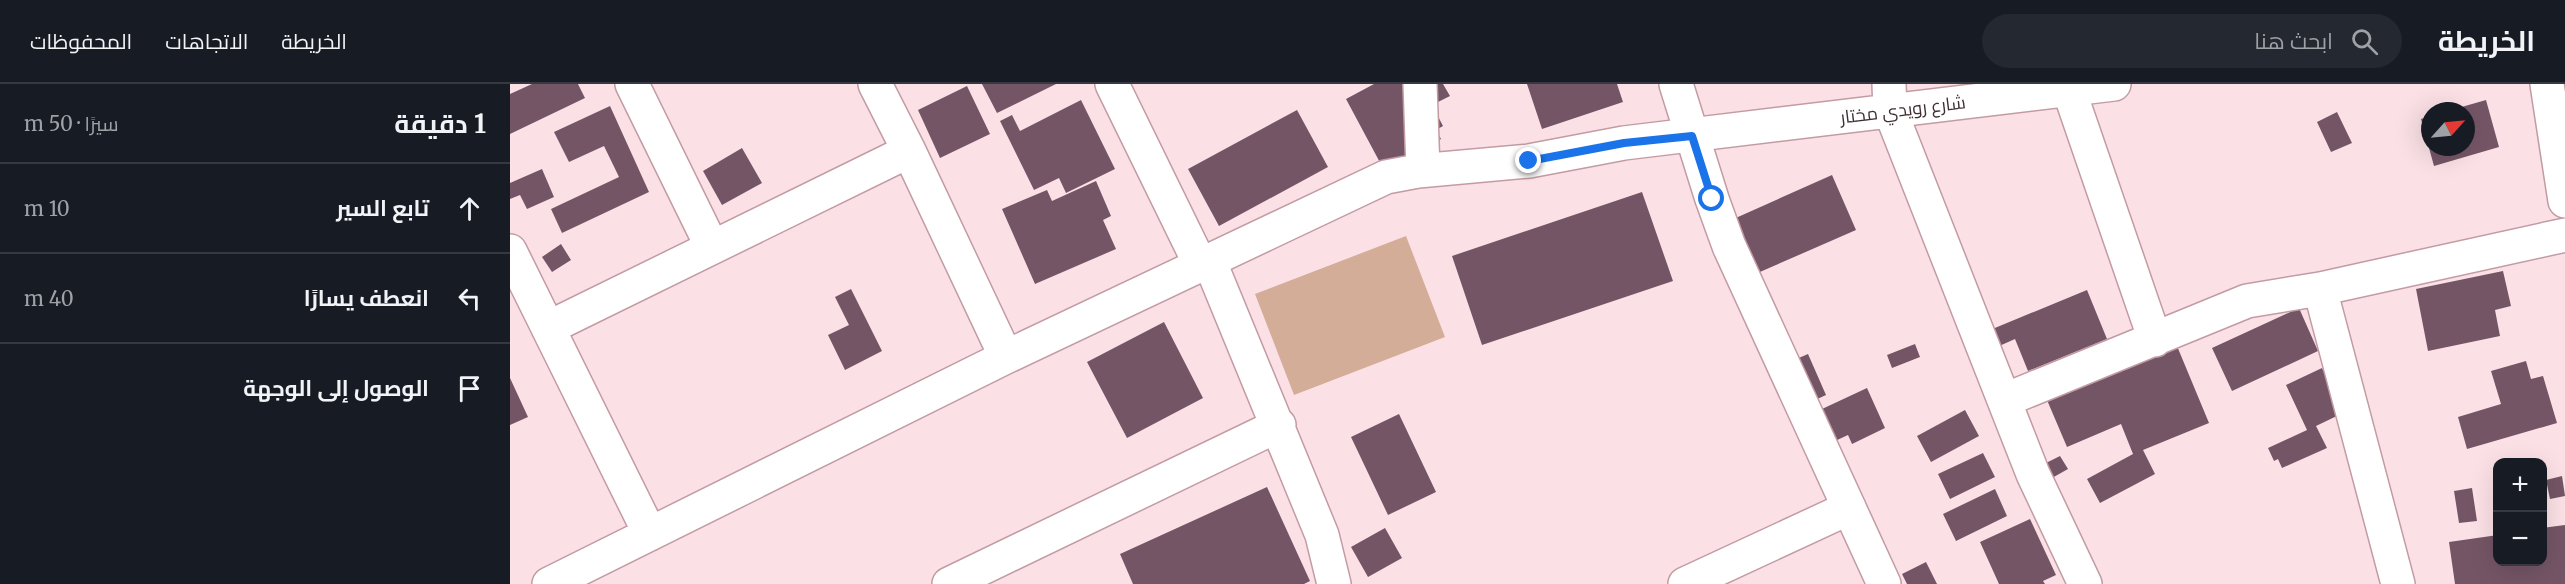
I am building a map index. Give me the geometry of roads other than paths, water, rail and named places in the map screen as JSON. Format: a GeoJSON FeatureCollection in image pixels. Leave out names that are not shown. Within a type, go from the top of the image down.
{"type":"FeatureCollection","features":[{"type":"Feature","properties":{"kind":"street"},"geometry":{"type":"LineString","coordinates":[[632,84],[712,248]]}},
{"type":"Feature","properties":{"kind":"street"},"geometry":{"type":"LineString","coordinates":[[875,84],[1006,357]]}},
{"type":"Feature","properties":{"kind":"street"},"geometry":{"type":"LineString","coordinates":[[1112,84],[1204,262],[1279,424],[1322,535],[1334,584]]}},
{"type":"Feature","properties":{"kind":"street"},"geometry":{"type":"LineString","coordinates":[[1420,84],[1423,170]]}},
{"type":"Feature","properties":{"kind":"street"},"geometry":{"type":"LineString","coordinates":[[1677,84],[1729,246],[1884,584]]}},
{"type":"Feature","properties":{"kind":"street","name":"شارع رويدي مختار"},"geometry":{"type":"LineString","coordinates":[[549,584],[1006,357],[1386,177],[1423,170],[1529,161],[1624,143],[1692,136],[1889,97],[2114,84]]}},
{"type":"Feature","properties":{"kind":"street"},"geometry":{"type":"LineString","coordinates":[[2547,84],[2564,187]]}},
{"type":"Feature","properties":{"kind":"street"},"geometry":{"type":"LineString","coordinates":[[2070,87],[2155,340]]}},
{"type":"Feature","properties":{"kind":"street"},"geometry":{"type":"LineString","coordinates":[[1889,97],[2034,474],[2085,584]]}},
{"type":"Feature","properties":{"kind":"street"},"geometry":{"type":"LineString","coordinates":[[548,328],[909,151]]}},
{"type":"Feature","properties":{"kind":"street"},"geometry":{"type":"LineString","coordinates":[[2005,400],[2247,301],[2320,289],[2565,235]]}},
{"type":"Feature","properties":{"kind":"street"},"geometry":{"type":"LineString","coordinates":[[510,251],[650,534]]}},
{"type":"Feature","properties":{"kind":"street"},"geometry":{"type":"LineString","coordinates":[[2320,289],[2398,584]]}},
{"type":"Feature","properties":{"kind":"street"},"geometry":{"type":"LineString","coordinates":[[949,584],[1279,424]]}},
{"type":"Feature","properties":{"kind":"street"},"geometry":{"type":"LineString","coordinates":[[1685,584],[1849,508]]}}]}
